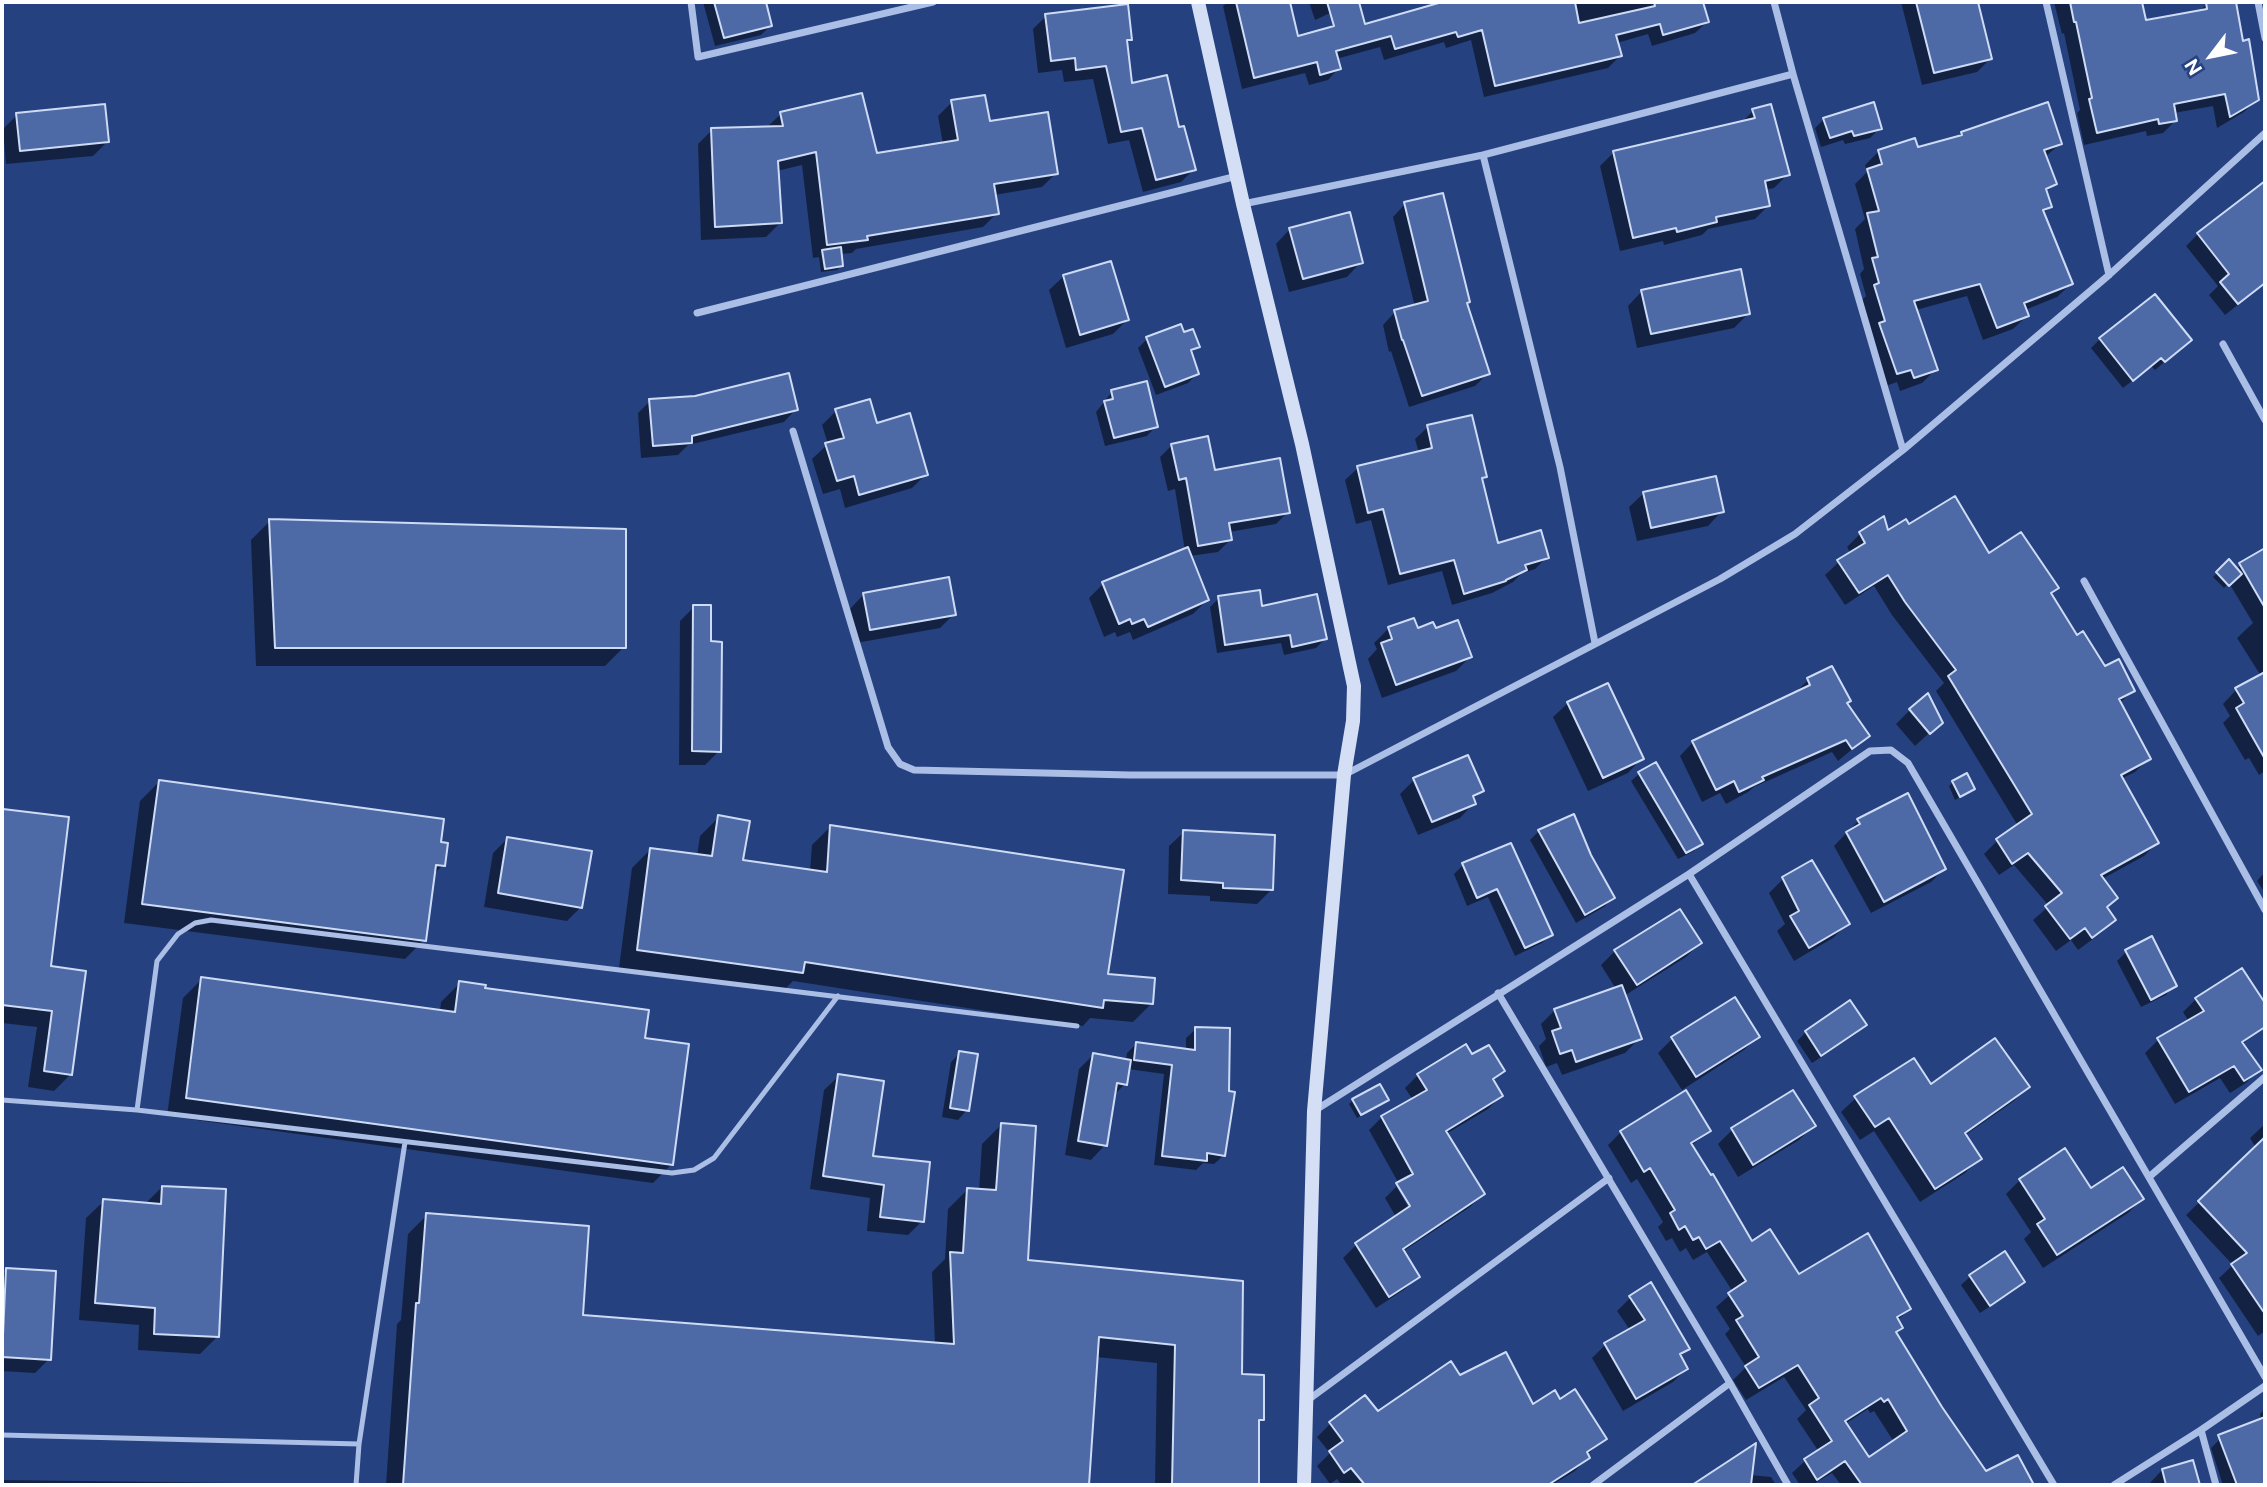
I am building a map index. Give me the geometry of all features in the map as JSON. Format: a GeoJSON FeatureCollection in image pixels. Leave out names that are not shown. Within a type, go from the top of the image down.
{"type":"FeatureCollection","features":[{"type":"Feature","properties":{"kind":"street"},"geometry":{"type":"LineString","coordinates":[[691,2],[698,57],[933,2]]}},
{"type":"Feature","properties":{"kind":"street"},"geometry":{"type":"LineString","coordinates":[[1198,2],[1302,444],[1354,686],[1353,720],[1344,775],[1314,1111],[1304,1485]]}},
{"type":"Feature","properties":{"kind":"street"},"geometry":{"type":"LineString","coordinates":[[1774,2],[1903,450]]}},
{"type":"Feature","properties":{"kind":"street"},"geometry":{"type":"LineString","coordinates":[[2046,2],[2109,275]]}},
{"type":"Feature","properties":{"kind":"street"},"geometry":{"type":"LineString","coordinates":[[2258,2],[2265,38]]}},
{"type":"Feature","properties":{"kind":"street"},"geometry":{"type":"LineString","coordinates":[[1244,204],[1483,155],[1793,74]]}},
{"type":"Feature","properties":{"kind":"street"},"geometry":{"type":"LineString","coordinates":[[793,431],[888,747],[900,764],[914,770],[1129,775],[1344,775],[1720,579],[1795,534],[1903,450],[2109,275],[2265,133]]}},
{"type":"Feature","properties":{"kind":"street"},"geometry":{"type":"LineString","coordinates":[[1483,155],[1560,467],[1595,643]]}},
{"type":"Feature","properties":{"kind":"street"},"geometry":{"type":"LineString","coordinates":[[697,313],[1237,176]]}},
{"type":"Feature","properties":{"kind":"street"},"geometry":{"type":"LineString","coordinates":[[2223,344],[2265,421]]}},
{"type":"Feature","properties":{"kind":"street"},"geometry":{"type":"LineString","coordinates":[[2084,581],[2265,911]]}},
{"type":"Feature","properties":{"kind":"street"},"geometry":{"type":"LineString","coordinates":[[1314,1111],[1689,874],[1870,751],[1892,750],[1908,763],[2265,1377]]}},
{"type":"Feature","properties":{"kind":"street"},"geometry":{"type":"LineString","coordinates":[[1689,874],[2054,1485]]}},
{"type":"Feature","properties":{"kind":"street"},"geometry":{"type":"LineString","coordinates":[[1498,993],[1788,1485]]}},
{"type":"Feature","properties":{"kind":"street"},"geometry":{"type":"LineString","coordinates":[[2149,1177],[2265,1077]]}},
{"type":"Feature","properties":{"kind":"street"},"geometry":{"type":"LineString","coordinates":[[1307,1401],[1609,1178]]}},
{"type":"Feature","properties":{"kind":"street"},"geometry":{"type":"LineString","coordinates":[[1593,1485],[1730,1383]]}},
{"type":"Feature","properties":{"kind":"street"},"geometry":{"type":"LineString","coordinates":[[2114,1485],[2202,1430],[2265,1385]]}},
{"type":"Feature","properties":{"kind":"street"},"geometry":{"type":"LineString","coordinates":[[2202,1430],[2216,1485]]}},
{"type":"Feature","properties":{"kind":"lane"},"geometry":{"type":"LineString","coordinates":[[137,1110],[157,961],[178,934],[195,923],[211,920],[1077,1026]]}},
{"type":"Feature","properties":{"kind":"lane"},"geometry":{"type":"LineString","coordinates":[[2,1100],[137,1110],[672,1173],[694,1170],[714,1158],[838,996]]}},
{"type":"Feature","properties":{"kind":"lane"},"geometry":{"type":"LineString","coordinates":[[356,1485],[359,1444],[405,1142]]}},
{"type":"Feature","properties":{"kind":"lane"},"geometry":{"type":"LineString","coordinates":[[2,1435],[359,1444]]}},
{"type":"Feature","properties":{"kind":"building"},"geometry":{"type":"Polygon","coordinates":[[[714,2],[766,2],[772,26],[724,38],[714,2]]]}},
{"type":"Feature","properties":{"kind":"building"},"geometry":{"type":"Polygon","coordinates":[[[1236,2],[1290,2],[1298,36],[1334,26],[1327,2],[1359,2],[1365,24],[1442,2],[1575,2],[1579,23],[1655,6],[1654,2],[1703,2],[1709,22],[1663,35],[1660,24],[1616,35],[1622,56],[1495,86],[1482,30],[1458,37],[1456,32],[1395,49],[1391,36],[1336,51],[1341,69],[1320,75],[1317,62],[1254,78],[1236,2]]]}},
{"type":"Feature","properties":{"kind":"building"},"geometry":{"type":"Polygon","coordinates":[[[1916,2],[1978,2],[1992,59],[1934,73],[1916,2]]]}},
{"type":"Feature","properties":{"kind":"building"},"geometry":{"type":"Polygon","coordinates":[[[2070,2],[2142,2],[2146,20],[2207,9],[2206,2],[2236,2],[2243,41],[2249,39],[2259,100],[2230,117],[2225,94],[2174,104],[2177,121],[2159,124],[2158,119],[2097,133],[2089,99],[2092,98],[2070,2]]]}},
{"type":"Feature","properties":{"kind":"building"},"geometry":{"type":"Polygon","coordinates":[[[1128,4],[1132,40],[1127,40],[1132,83],[1167,75],[1179,127],[1184,126],[1196,170],[1156,180],[1142,128],[1121,132],[1106,66],[1076,70],[1075,58],[1051,61],[1045,14],[1128,4]]]}},
{"type":"Feature","properties":{"kind":"building"},"geometry":{"type":"Polygon","coordinates":[[[862,93],[877,153],[958,140],[951,100],[985,95],[990,121],[1048,112],[1058,174],[994,184],[999,214],[867,236],[868,240],[827,245],[816,152],[778,161],[782,223],[715,227],[711,128],[783,126],[780,112],[862,93]]]}},
{"type":"Feature","properties":{"kind":"building"},"geometry":{"type":"Polygon","coordinates":[[[1874,102],[1882,129],[1854,136],[1852,131],[1830,138],[1823,118],[1874,102]]]}},
{"type":"Feature","properties":{"kind":"building"},"geometry":{"type":"Polygon","coordinates":[[[2048,102],[2062,144],[2044,150],[2057,184],[2046,189],[2052,207],[2043,210],[2073,284],[2024,303],[2029,316],[1997,328],[1980,284],[1914,301],[1938,370],[1914,378],[1911,370],[1897,374],[1879,323],[1885,321],[1874,285],[1879,283],[1872,258],[1878,257],[1867,213],[1879,211],[1867,169],[1882,164],[1878,150],[1915,138],[1918,147],[1962,135],[1961,132],[2048,102]]]}},
{"type":"Feature","properties":{"kind":"building"},"geometry":{"type":"Polygon","coordinates":[[[105,104],[109,142],[20,151],[16,113],[105,104]]]}},
{"type":"Feature","properties":{"kind":"building"},"geometry":{"type":"Polygon","coordinates":[[[1771,104],[1790,175],[1765,181],[1770,206],[1716,217],[1717,222],[1677,232],[1676,228],[1633,238],[1613,151],[1755,118],[1752,109],[1771,104]]]}},
{"type":"Feature","properties":{"kind":"building"},"geometry":{"type":"Polygon","coordinates":[[[2265,181],[2265,283],[2238,304],[2220,282],[2229,274],[2197,233],[2265,181]]]}},
{"type":"Feature","properties":{"kind":"building"},"geometry":{"type":"Polygon","coordinates":[[[1443,193],[1470,302],[1467,303],[1490,374],[1422,396],[1394,310],[1428,301],[1404,202],[1443,193]]]}},
{"type":"Feature","properties":{"kind":"building"},"geometry":{"type":"Polygon","coordinates":[[[1350,212],[1363,263],[1303,279],[1289,228],[1350,212]]]}},
{"type":"Feature","properties":{"kind":"building"},"geometry":{"type":"Polygon","coordinates":[[[841,247],[843,266],[825,269],[822,250],[841,247]]]}},
{"type":"Feature","properties":{"kind":"building"},"geometry":{"type":"Polygon","coordinates":[[[1111,261],[1129,320],[1080,335],[1063,275],[1111,261]]]}},
{"type":"Feature","properties":{"kind":"building"},"geometry":{"type":"Polygon","coordinates":[[[1741,269],[1750,314],[1651,334],[1641,290],[1741,269]]]}},
{"type":"Feature","properties":{"kind":"building"},"geometry":{"type":"Polygon","coordinates":[[[2155,294],[2192,340],[2165,362],[2161,358],[2133,381],[2099,338],[2155,294]]]}},
{"type":"Feature","properties":{"kind":"building"},"geometry":{"type":"Polygon","coordinates":[[[1181,324],[1184,332],[1193,329],[1200,347],[1191,350],[1199,374],[1165,387],[1146,337],[1181,324]]]}},
{"type":"Feature","properties":{"kind":"building"},"geometry":{"type":"Polygon","coordinates":[[[789,373],[798,410],[692,436],[692,443],[653,446],[649,399],[695,396],[789,373]]]}},
{"type":"Feature","properties":{"kind":"building"},"geometry":{"type":"Polygon","coordinates":[[[1147,381],[1158,427],[1114,438],[1104,401],[1113,399],[1111,390],[1147,381]]]}},
{"type":"Feature","properties":{"kind":"building"},"geometry":{"type":"Polygon","coordinates":[[[870,399],[877,423],[910,413],[928,475],[859,495],[854,476],[837,481],[825,443],[844,438],[835,409],[870,399]]]}},
{"type":"Feature","properties":{"kind":"building"},"geometry":{"type":"Polygon","coordinates":[[[1472,415],[1487,477],[1482,478],[1498,543],[1541,530],[1549,558],[1525,565],[1527,570],[1506,581],[1464,594],[1454,560],[1400,574],[1383,509],[1368,513],[1357,466],[1432,448],[1427,425],[1472,415]]]}},
{"type":"Feature","properties":{"kind":"building"},"geometry":{"type":"Polygon","coordinates":[[[1208,436],[1215,470],[1280,458],[1290,513],[1229,523],[1232,540],[1198,546],[1186,478],[1179,480],[1171,444],[1208,436]]]}},
{"type":"Feature","properties":{"kind":"building"},"geometry":{"type":"Polygon","coordinates":[[[1716,476],[1724,512],[1651,528],[1643,492],[1716,476]]]}},
{"type":"Feature","properties":{"kind":"building"},"geometry":{"type":"Polygon","coordinates":[[[1955,496],[1989,553],[2021,532],[2059,588],[2051,593],[2077,635],[2083,631],[2105,666],[2119,659],[2135,691],[2119,699],[2151,759],[2121,775],[2159,843],[2101,875],[2118,898],[2107,907],[2116,920],[2092,938],[2085,928],[2070,939],[2045,906],[2062,893],[2028,853],[2012,864],[1996,839],[2032,814],[1948,676],[1956,670],[1888,575],[1859,593],[1837,560],[1865,543],[1859,532],[1884,516],[1888,530],[1906,519],[1909,524],[1955,496]]]}},
{"type":"Feature","properties":{"kind":"building"},"geometry":{"type":"Polygon","coordinates":[[[269,519],[626,529],[626,648],[275,648],[269,519]]]}},
{"type":"Feature","properties":{"kind":"building"},"geometry":{"type":"Polygon","coordinates":[[[1188,547],[1209,600],[1148,627],[1144,619],[1132,624],[1130,619],[1119,624],[1102,582],[1188,547]]]}},
{"type":"Feature","properties":{"kind":"building"},"geometry":{"type":"Polygon","coordinates":[[[2265,548],[2265,608],[2239,563],[2265,548]]]}},
{"type":"Feature","properties":{"kind":"building"},"geometry":{"type":"Polygon","coordinates":[[[2229,559],[2242,574],[2229,586],[2216,572],[2229,559]]]}},
{"type":"Feature","properties":{"kind":"building"},"geometry":{"type":"Polygon","coordinates":[[[949,577],[956,615],[870,630],[863,593],[949,577]]]}},
{"type":"Feature","properties":{"kind":"building"},"geometry":{"type":"Polygon","coordinates":[[[1260,590],[1262,606],[1317,594],[1327,639],[1292,647],[1290,635],[1225,645],[1218,596],[1260,590]]]}},
{"type":"Feature","properties":{"kind":"building"},"geometry":{"type":"Polygon","coordinates":[[[693,605],[711,605],[711,641],[722,642],[721,752],[692,751],[693,605]]]}},
{"type":"Feature","properties":{"kind":"building"},"geometry":{"type":"Polygon","coordinates":[[[1414,618],[1418,628],[1433,622],[1436,628],[1458,620],[1472,657],[1396,685],[1381,643],[1392,639],[1388,627],[1414,618]]]}},
{"type":"Feature","properties":{"kind":"building"},"geometry":{"type":"Polygon","coordinates":[[[1832,666],[1851,701],[1847,703],[1870,736],[1852,749],[1846,740],[1762,777],[1764,780],[1739,792],[1734,781],[1716,790],[1692,741],[1810,685],[1807,678],[1832,666]]]}},
{"type":"Feature","properties":{"kind":"building"},"geometry":{"type":"Polygon","coordinates":[[[2265,672],[2265,759],[2236,708],[2244,703],[2235,688],[2265,672]]]}},
{"type":"Feature","properties":{"kind":"building"},"geometry":{"type":"Polygon","coordinates":[[[1608,683],[1644,759],[1603,778],[1567,702],[1608,683]]]}},
{"type":"Feature","properties":{"kind":"building"},"geometry":{"type":"Polygon","coordinates":[[[1928,693],[1943,723],[1930,734],[1909,709],[1928,693]]]}},
{"type":"Feature","properties":{"kind":"building"},"geometry":{"type":"Polygon","coordinates":[[[1468,755],[1484,791],[1473,796],[1476,804],[1432,822],[1413,778],[1468,755]]]}},
{"type":"Feature","properties":{"kind":"building"},"geometry":{"type":"Polygon","coordinates":[[[1656,762],[1703,844],[1686,853],[1638,772],[1656,762]]]}},
{"type":"Feature","properties":{"kind":"building"},"geometry":{"type":"Polygon","coordinates":[[[1967,773],[1975,789],[1960,797],[1952,781],[1967,773]]]}},
{"type":"Feature","properties":{"kind":"building"},"geometry":{"type":"Polygon","coordinates":[[[159,780],[444,819],[441,842],[448,843],[445,866],[436,865],[426,941],[142,904],[159,780]]]}},
{"type":"Feature","properties":{"kind":"building"},"geometry":{"type":"Polygon","coordinates":[[[1908,793],[1946,869],[1884,902],[1846,832],[1860,824],[1857,819],[1908,793]]]}},
{"type":"Feature","properties":{"kind":"building"},"geometry":{"type":"Polygon","coordinates":[[[3,809],[69,817],[51,966],[86,971],[72,1075],[44,1071],[52,1011],[2,1005],[3,809]]]}},
{"type":"Feature","properties":{"kind":"building"},"geometry":{"type":"Polygon","coordinates":[[[1574,814],[1591,855],[1615,898],[1585,915],[1538,830],[1574,814]]]}},
{"type":"Feature","properties":{"kind":"building"},"geometry":{"type":"Polygon","coordinates":[[[718,815],[750,821],[743,860],[827,872],[830,825],[1124,870],[1108,974],[1155,978],[1153,1004],[1104,1000],[1103,1008],[805,962],[803,973],[637,950],[650,848],[712,856],[718,815]]]}},
{"type":"Feature","properties":{"kind":"building"},"geometry":{"type":"Polygon","coordinates":[[[1183,830],[1275,835],[1273,890],[1223,888],[1223,883],[1181,880],[1183,830]]]}},
{"type":"Feature","properties":{"kind":"building"},"geometry":{"type":"Polygon","coordinates":[[[507,837],[592,851],[582,908],[498,893],[507,837]]]}},
{"type":"Feature","properties":{"kind":"building"},"geometry":{"type":"Polygon","coordinates":[[[1511,843],[1553,935],[1525,948],[1497,889],[1477,898],[1462,863],[1511,843]]]}},
{"type":"Feature","properties":{"kind":"building"},"geometry":{"type":"Polygon","coordinates":[[[1812,860],[1850,924],[1809,948],[1790,916],[1799,911],[1782,877],[1812,860]]]}},
{"type":"Feature","properties":{"kind":"building"},"geometry":{"type":"Polygon","coordinates":[[[1680,909],[1702,943],[1637,985],[1614,950],[1680,909]]]}},
{"type":"Feature","properties":{"kind":"building"},"geometry":{"type":"Polygon","coordinates":[[[2152,936],[2177,986],[2151,1000],[2125,950],[2152,936]]]}},
{"type":"Feature","properties":{"kind":"building"},"geometry":{"type":"Polygon","coordinates":[[[2242,968],[2265,1003],[2265,1027],[2242,1042],[2262,1070],[2244,1081],[2234,1066],[2189,1092],[2157,1038],[2204,1011],[2195,998],[2242,968]]]}},
{"type":"Feature","properties":{"kind":"building"},"geometry":{"type":"Polygon","coordinates":[[[201,977],[455,1012],[459,981],[486,985],[485,988],[649,1010],[645,1038],[689,1044],[673,1165],[186,1098],[201,977]]]}},
{"type":"Feature","properties":{"kind":"building"},"geometry":{"type":"Polygon","coordinates":[[[1622,985],[1642,1039],[1576,1062],[1572,1050],[1560,1054],[1552,1031],[1561,1028],[1554,1009],[1622,985]]]}},
{"type":"Feature","properties":{"kind":"building"},"geometry":{"type":"Polygon","coordinates":[[[1735,997],[1760,1037],[1696,1077],[1671,1037],[1735,997]]]}},
{"type":"Feature","properties":{"kind":"building"},"geometry":{"type":"Polygon","coordinates":[[[1850,1000],[1867,1025],[1821,1056],[1805,1031],[1850,1000]]]}},
{"type":"Feature","properties":{"kind":"building"},"geometry":{"type":"Polygon","coordinates":[[[1195,1027],[1230,1028],[1229,1091],[1235,1092],[1225,1156],[1207,1153],[1207,1161],[1162,1156],[1172,1065],[1134,1060],[1136,1042],[1195,1050],[1195,1027]]]}},
{"type":"Feature","properties":{"kind":"building"},"geometry":{"type":"Polygon","coordinates":[[[1995,1038],[2030,1087],[1965,1133],[1982,1159],[1935,1189],[1889,1118],[1875,1127],[1854,1096],[1914,1058],[1931,1084],[1995,1038]]]}},
{"type":"Feature","properties":{"kind":"building"},"geometry":{"type":"Polygon","coordinates":[[[1466,1044],[1472,1054],[1489,1045],[1505,1071],[1493,1079],[1503,1096],[1446,1131],[1485,1194],[1403,1249],[1420,1277],[1389,1297],[1355,1243],[1410,1206],[1396,1183],[1413,1174],[1381,1116],[1427,1090],[1417,1074],[1466,1044]]]}},
{"type":"Feature","properties":{"kind":"building"},"geometry":{"type":"Polygon","coordinates":[[[959,1051],[978,1054],[969,1111],[950,1108],[959,1051]]]}},
{"type":"Feature","properties":{"kind":"building"},"geometry":{"type":"Polygon","coordinates":[[[1093,1053],[1131,1060],[1127,1085],[1117,1083],[1107,1146],[1078,1141],[1093,1053]]]}},
{"type":"Feature","properties":{"kind":"building"},"geometry":{"type":"Polygon","coordinates":[[[838,1074],[884,1081],[873,1156],[930,1162],[924,1222],[880,1217],[884,1185],[823,1176],[838,1074]]]}},
{"type":"Feature","properties":{"kind":"building"},"geometry":{"type":"Polygon","coordinates":[[[1380,1084],[1389,1100],[1361,1115],[1352,1099],[1380,1084]]]}},
{"type":"Feature","properties":{"kind":"building"},"geometry":{"type":"Polygon","coordinates":[[[1686,1090],[1711,1131],[1691,1143],[1711,1175],[1713,1174],[1752,1241],[1770,1229],[1799,1274],[1868,1233],[1911,1309],[1897,1317],[1903,1328],[1896,1332],[1942,1407],[1986,1471],[2018,1455],[2034,1485],[1862,1485],[1845,1461],[1817,1480],[1804,1459],[1832,1441],[1809,1405],[1819,1398],[1798,1365],[1759,1388],[1745,1366],[1759,1357],[1736,1320],[1743,1316],[1728,1293],[1746,1281],[1720,1241],[1706,1249],[1699,1237],[1693,1240],[1685,1226],[1679,1230],[1670,1213],[1675,1210],[1650,1168],[1644,1172],[1620,1131],[1686,1090]],[[1881,1398],[1845,1421],[1869,1457],[1907,1431],[1888,1399],[1884,1402],[1881,1398]]]}},
{"type":"Feature","properties":{"kind":"building"},"geometry":{"type":"Polygon","coordinates":[[[1793,1090],[1816,1126],[1753,1165],[1731,1128],[1793,1090]]]}},
{"type":"Feature","properties":{"kind":"building"},"geometry":{"type":"Polygon","coordinates":[[[1001,1123],[1036,1126],[1028,1260],[1243,1281],[1242,1374],[1264,1375],[1264,1420],[1259,1420],[1259,1485],[1172,1485],[1175,1345],[1099,1337],[1089,1485],[403,1485],[416,1303],[419,1303],[426,1213],[589,1226],[583,1315],[954,1344],[950,1252],[963,1253],[967,1188],[996,1190],[1001,1123]]]}},
{"type":"Feature","properties":{"kind":"building"},"geometry":{"type":"Polygon","coordinates":[[[2265,1137],[2265,1314],[2231,1264],[2247,1253],[2198,1201],[2265,1137]]]}},
{"type":"Feature","properties":{"kind":"building"},"geometry":{"type":"Polygon","coordinates":[[[2065,1148],[2091,1188],[2123,1167],[2144,1199],[2057,1255],[2037,1224],[2045,1219],[2019,1179],[2065,1148]]]}},
{"type":"Feature","properties":{"kind":"building"},"geometry":{"type":"Polygon","coordinates":[[[162,1186],[226,1189],[219,1337],[154,1334],[155,1308],[95,1303],[103,1199],[161,1204],[162,1186]]]}},
{"type":"Feature","properties":{"kind":"building"},"geometry":{"type":"Polygon","coordinates":[[[2005,1251],[2025,1282],[1990,1306],[1969,1275],[2005,1251]]]}},
{"type":"Feature","properties":{"kind":"building"},"geometry":{"type":"Polygon","coordinates":[[[6,1268],[56,1271],[51,1360],[2,1357],[6,1268]]]}},
{"type":"Feature","properties":{"kind":"building"},"geometry":{"type":"Polygon","coordinates":[[[1651,1282],[1690,1349],[1680,1354],[1688,1369],[1636,1399],[1604,1343],[1645,1320],[1629,1296],[1651,1282]]]}},
{"type":"Feature","properties":{"kind":"building"},"geometry":{"type":"Polygon","coordinates":[[[1506,1352],[1533,1404],[1555,1390],[1560,1399],[1575,1389],[1607,1439],[1587,1452],[1590,1458],[1548,1485],[1365,1485],[1351,1468],[1344,1473],[1329,1451],[1343,1441],[1329,1422],[1365,1395],[1378,1411],[1451,1361],[1460,1375],[1506,1352]]]}},
{"type":"Feature","properties":{"kind":"building"},"geometry":{"type":"Polygon","coordinates":[[[2265,1417],[2265,1485],[2237,1485],[2218,1435],[2265,1417]]]}},
{"type":"Feature","properties":{"kind":"building"},"geometry":{"type":"Polygon","coordinates":[[[1756,1443],[1751,1485],[1692,1485],[1756,1443]]]}},
{"type":"Feature","properties":{"kind":"building"},"geometry":{"type":"Polygon","coordinates":[[[2193,1460],[2200,1485],[2166,1485],[2162,1469],[2193,1460]]]}}]}
